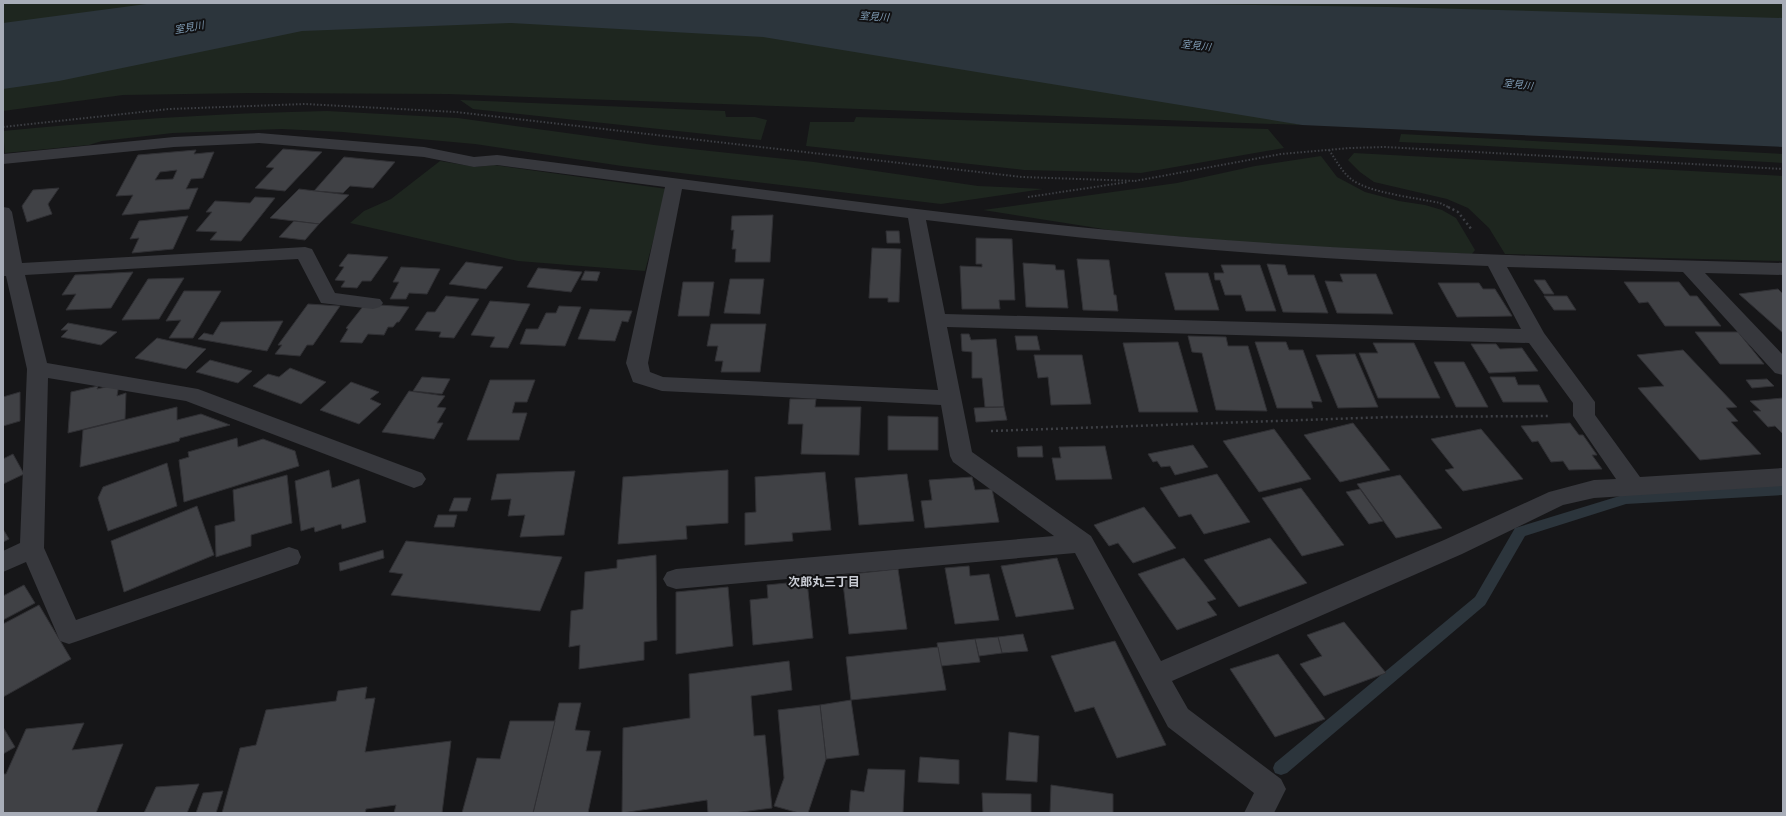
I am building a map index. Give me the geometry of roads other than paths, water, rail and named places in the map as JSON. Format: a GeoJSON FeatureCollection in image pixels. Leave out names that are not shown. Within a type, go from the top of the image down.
{"type":"FeatureCollection","features":[{"type":"Feature","properties":{"kind":"street"},"geometry":{"type":"LineString","coordinates":[[3,159],[174,142],[259,138],[424,152],[474,162],[497,160],[916,214],[1106,235],[1275,250],[1495,262],[1783,269]]}},
{"type":"Feature","properties":{"kind":"street"},"geometry":{"type":"LineString","coordinates":[[675,182],[638,364],[641,377],[662,384],[950,398]]}},
{"type":"Feature","properties":{"kind":"street"},"geometry":{"type":"LineString","coordinates":[[3,212],[9,269],[38,369],[32,548],[68,633],[289,557]]}},
{"type":"Feature","properties":{"kind":"street"},"geometry":{"type":"LineString","coordinates":[[916,214],[961,456],[1082,543],[1178,718],[1271,789],[1259,813]]}},
{"type":"Feature","properties":{"kind":"street"},"geometry":{"type":"LineString","coordinates":[[9,269],[305,254],[328,300],[373,302]]}},
{"type":"Feature","properties":{"kind":"street"},"geometry":{"type":"LineString","coordinates":[[1495,262],[1535,336],[1584,402],[1584,416],[1634,486]]}},
{"type":"Feature","properties":{"kind":"street"},"geometry":{"type":"LineString","coordinates":[[1688,266],[1783,368]]}},
{"type":"Feature","properties":{"kind":"street"},"geometry":{"type":"LineString","coordinates":[[936,320],[1535,336]]}},
{"type":"Feature","properties":{"kind":"street"},"geometry":{"type":"LineString","coordinates":[[38,369],[190,394],[414,479]]}},
{"type":"Feature","properties":{"kind":"street"},"geometry":{"type":"LineString","coordinates":[[1156,676],[1453,547],[1557,498],[1594,489],[1783,477]]}},
{"type":"Feature","properties":{"kind":"street"},"geometry":{"type":"LineString","coordinates":[[676,579],[1082,543]]}},
{"type":"Feature","properties":{"kind":"street"},"geometry":{"type":"LineString","coordinates":[[3,562],[32,548]]}},
{"type":"Feature","properties":{"kind":"water","name":"室見川"},"geometry":{"type":"Polygon","coordinates":[[[154,3],[1107,3],[1389,7],[1783,18],[1783,147],[1302,125],[763,37],[511,23],[302,31],[59,81],[3,89],[3,23],[154,3]]]}},
{"type":"Feature","properties":{"kind":"waterway"},"geometry":{"type":"LineString","coordinates":[[1281,768],[1480,601],[1520,532],[1626,499],[1783,490]]}},
{"type":"Feature","properties":{"kind":"district","name":"次郎丸三丁目"},"geometry":{"type":"Point","coordinates":[824,582]}}]}
